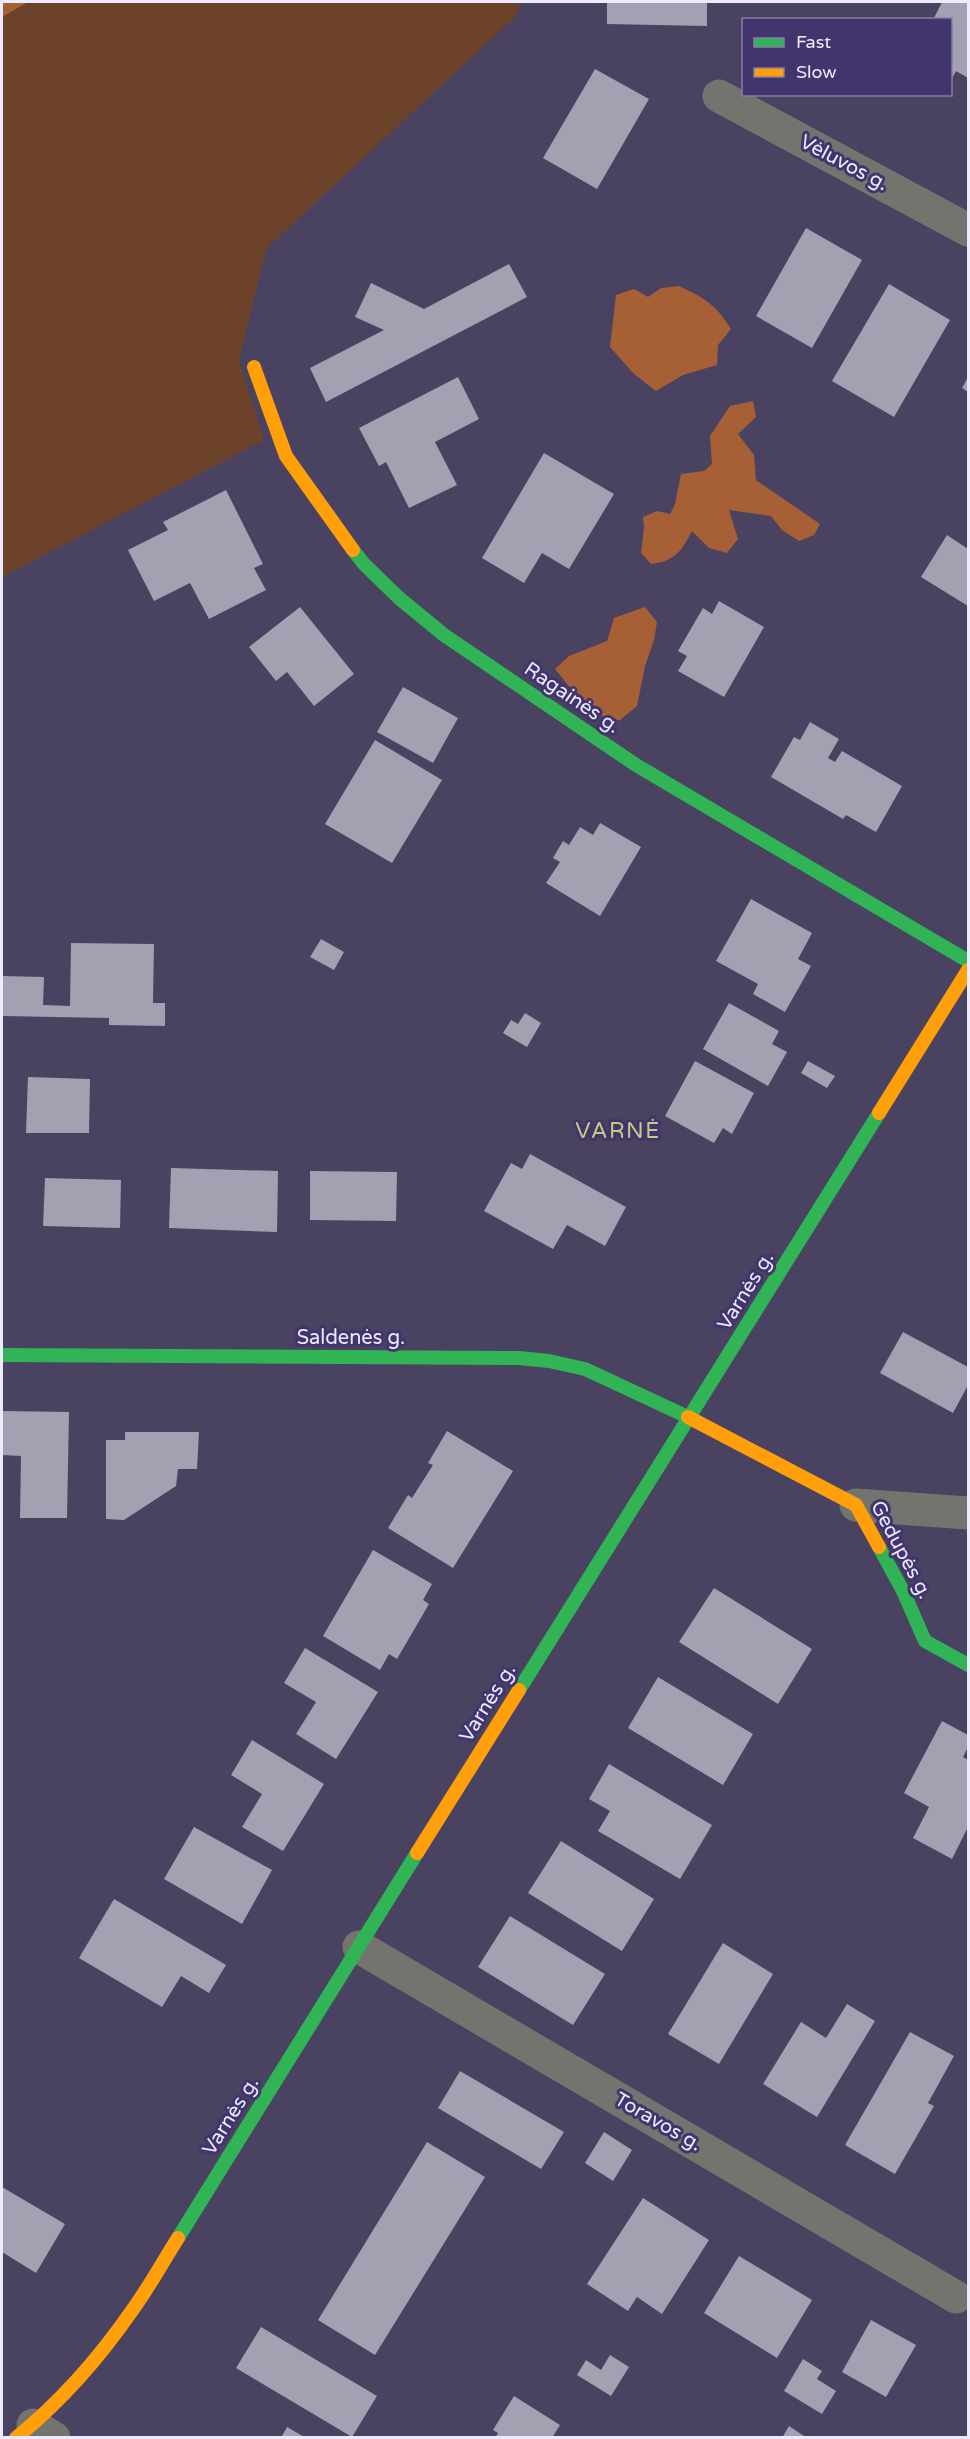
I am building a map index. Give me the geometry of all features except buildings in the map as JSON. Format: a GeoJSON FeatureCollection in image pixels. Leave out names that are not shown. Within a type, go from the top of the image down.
{"type":"FeatureCollection","features":[{"type":"Feature","properties":{"kind":"street","name":"Vėluvos g."},"geometry":{"type":"LineString","coordinates":[[719,96],[969,230]]}},
{"type":"Feature","properties":{"kind":"street","name":"Ragainės g."},"geometry":{"type":"LineString","coordinates":[[254,367],[286,456],[364,564],[399,598],[444,635],[636,765],[969,961]]}},
{"type":"Feature","properties":{"kind":"street","name":"Varnės g."},"geometry":{"type":"LineString","coordinates":[[34,2433],[131,2313],[969,970]]}},
{"type":"Feature","properties":{"kind":"street","name":"Saldenės g."},"geometry":{"type":"LineString","coordinates":[[2,1356],[519,1358],[549,1361],[585,1369],[689,1418]]}},
{"type":"Feature","properties":{"kind":"street","name":"Gedupės g."},"geometry":{"type":"LineString","coordinates":[[689,1418],[856,1505],[903,1591],[925,1641],[969,1665]]}},
{"type":"Feature","properties":{"kind":"street"},"geometry":{"type":"LineString","coordinates":[[856,1505],[969,1514]]}},
{"type":"Feature","properties":{"kind":"street","name":"Toravos g."},"geometry":{"type":"LineString","coordinates":[[359,1947],[956,2297]]}},
{"type":"Feature","properties":{"kind":"shaded area"},"geometry":{"type":"Polygon","coordinates":[[[2,2],[28,2],[2,17],[2,2]]]}},
{"type":"Feature","properties":{"kind":"shaded area"},"geometry":{"type":"Polygon","coordinates":[[[29,2],[522,2],[516,16],[266,249],[239,360],[264,440],[2,577],[2,17],[29,2]]]}},
{"type":"Feature","properties":{"kind":"shaded area"},"geometry":{"type":"Polygon","coordinates":[[[679,286],[709,303],[731,329],[718,345],[717,365],[683,375],[656,391],[634,374],[610,347],[616,295],[634,289],[648,297],[661,288],[679,286]]]}},
{"type":"Feature","properties":{"kind":"shaded area"},"geometry":{"type":"Polygon","coordinates":[[[753,401],[756,417],[738,434],[754,455],[756,480],[820,524],[814,535],[799,541],[782,530],[771,516],[729,510],[738,539],[727,553],[709,548],[692,531],[684,545],[672,558],[651,564],[641,553],[643,517],[657,511],[670,514],[675,504],[681,474],[704,471],[712,464],[710,436],[730,406],[753,401]]]}},
{"type":"Feature","properties":{"kind":"shaded area"},"geometry":{"type":"Polygon","coordinates":[[[645,607],[657,622],[637,706],[620,720],[608,721],[572,690],[555,669],[569,656],[607,641],[614,618],[645,607]]]}},
{"type":"Feature","properties":{"kind":"traffic: fast"},"geometry":{"type":"LineString","coordinates":[[353,550],[399,598],[444,635],[636,765],[968,961]]}},
{"type":"Feature","properties":{"kind":"traffic: fast"},"geometry":{"type":"LineString","coordinates":[[519,1690],[879,1113]]}},
{"type":"Feature","properties":{"kind":"traffic: fast"},"geometry":{"type":"LineString","coordinates":[[2,1355],[519,1358],[549,1361],[585,1369],[688,1417]]}},
{"type":"Feature","properties":{"kind":"traffic: fast"},"geometry":{"type":"LineString","coordinates":[[879,1547],[903,1591],[925,1641],[968,1665]]}},
{"type":"Feature","properties":{"kind":"traffic: fast"},"geometry":{"type":"LineString","coordinates":[[178,2238],[417,1853]]}},
{"type":"Feature","properties":{"kind":"traffic: slow"},"geometry":{"type":"LineString","coordinates":[[254,367],[286,456],[353,550]]}},
{"type":"Feature","properties":{"kind":"traffic: slow"},"geometry":{"type":"LineString","coordinates":[[879,1113],[968,970]]}},
{"type":"Feature","properties":{"kind":"traffic: slow"},"geometry":{"type":"LineString","coordinates":[[688,1417],[856,1505],[879,1547]]}},
{"type":"Feature","properties":{"kind":"traffic: slow"},"geometry":{"type":"LineString","coordinates":[[417,1853],[519,1690]]}},
{"type":"Feature","properties":{"kind":"traffic: slow"},"geometry":{"type":"LineString","coordinates":[[16,2438],[63,2395],[106,2346],[143,2294],[178,2238]]}},
{"type":"Feature","properties":{"kind":"district","name":"VARNĖ"},"geometry":{"type":"Point","coordinates":[618,1131]}}]}
